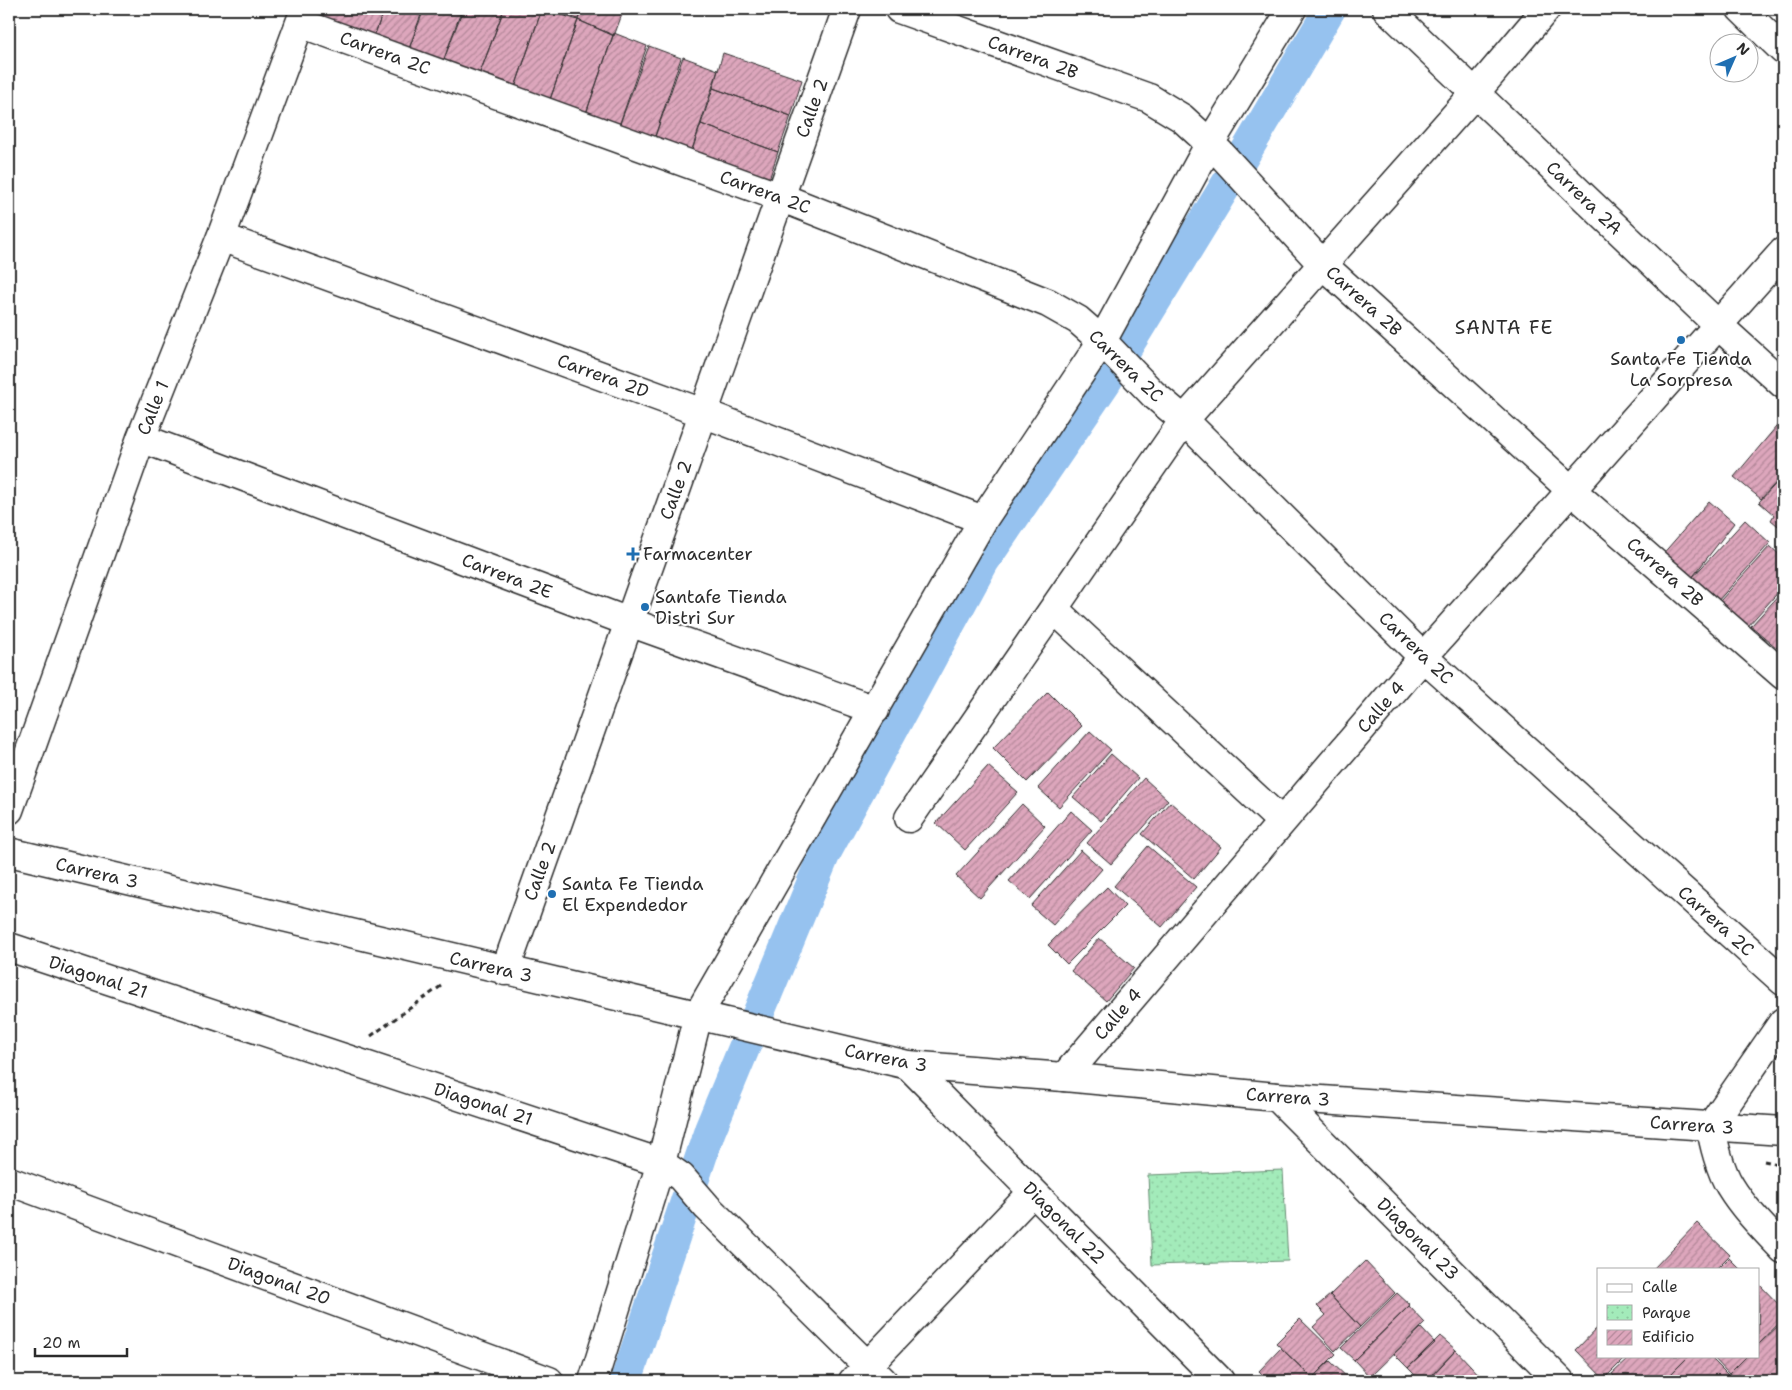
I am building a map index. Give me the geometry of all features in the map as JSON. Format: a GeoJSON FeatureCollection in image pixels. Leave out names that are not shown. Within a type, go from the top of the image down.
{"type":"FeatureCollection","features":[{"type":"Feature","properties":{"kind":"street","name":"Calle 2"},"geometry":{"type":"LineString","coordinates":[[505,971],[847,9]]}},
{"type":"Feature","properties":{"kind":"street","name":"Carrera 2B"},"geometry":{"type":"LineString","coordinates":[[899,9],[1149,98],[1182,118],[1256,192],[1324,265],[1571,490],[1783,675]]}},
{"type":"Feature","properties":{"kind":"street"},"geometry":{"type":"LineString","coordinates":[[594,1381],[671,1170],[709,1018],[875,710],[983,520],[1105,345],[1292,9]]}},
{"type":"Feature","properties":{"kind":"street","name":"Carrera 2A"},"geometry":{"type":"LineString","coordinates":[[1387,9],[1718,325],[1783,384]]}},
{"type":"Feature","properties":{"kind":"street"},"geometry":{"type":"LineString","coordinates":[[909,818],[1184,420],[1324,265],[1546,9]]}},
{"type":"Feature","properties":{"kind":"street"},"geometry":{"type":"LineString","coordinates":[[1741,9],[1783,50]]}},
{"type":"Feature","properties":{"kind":"street","name":"Carrera 2C"},"geometry":{"type":"LineString","coordinates":[[302,16],[780,197],[1048,303],[1078,320],[1153,394],[1184,420],[1423,657],[1783,981]]}},
{"type":"Feature","properties":{"kind":"street","name":"Calle 1"},"geometry":{"type":"LineString","coordinates":[[9,810],[141,438],[221,236],[302,16]]}},
{"type":"Feature","properties":{"kind":"street","name":"Carrera 2D"},"geometry":{"type":"LineString","coordinates":[[221,236],[703,413],[983,520]]}},
{"type":"Feature","properties":{"kind":"street","name":"Calle 4"},"geometry":{"type":"LineString","coordinates":[[1064,1077],[1423,657],[1783,252]]}},
{"type":"Feature","properties":{"kind":"street","name":"Carrera 2E"},"geometry":{"type":"LineString","coordinates":[[141,438],[629,622],[875,710]]}},
{"type":"Feature","properties":{"kind":"street"},"geometry":{"type":"LineString","coordinates":[[1054,609],[1282,822]]}},
{"type":"Feature","properties":{"kind":"street","name":"Carrera 3"},"geometry":{"type":"LineString","coordinates":[[9,852],[908,1065],[1064,1077],[1277,1097],[1783,1132]]}},
{"type":"Feature","properties":{"kind":"street","name":"Diagonal 21"},"geometry":{"type":"LineString","coordinates":[[9,947],[671,1170]]}},
{"type":"Feature","properties":{"kind":"street"},"geometry":{"type":"LineString","coordinates":[[1783,1022],[1711,1126],[1713,1141],[1729,1185],[1755,1220],[1783,1249]]}},
{"type":"Feature","properties":{"kind":"street","name":"Diagonal 22"},"geometry":{"type":"LineString","coordinates":[[908,1065],[1220,1381]]}},
{"type":"Feature","properties":{"kind":"street","name":"Diagonal 23"},"geometry":{"type":"LineString","coordinates":[[1277,1097],[1560,1381]]}},
{"type":"Feature","properties":{"kind":"street"},"geometry":{"type":"LineString","coordinates":[[671,1170],[868,1376],[1033,1192]]}},
{"type":"Feature","properties":{"kind":"street","name":"Diagonal 20"},"geometry":{"type":"LineString","coordinates":[[9,1181],[549,1381]]}},
{"type":"Feature","properties":{"kind":"path"},"geometry":{"type":"LineString","coordinates":[[363,1042],[444,984]]}},
{"type":"Feature","properties":{"kind":"green space"},"geometry":{"type":"Polygon","coordinates":[[[1283,1170],[1288,1261],[1152,1265],[1148,1175],[1283,1170]]]}},
{"type":"Feature","properties":{"kind":"building"},"geometry":{"type":"Polygon","coordinates":[[[317,9],[384,9],[370,48],[311,27],[317,9]]]}},
{"type":"Feature","properties":{"kind":"building"},"geometry":{"type":"Polygon","coordinates":[[[384,9],[423,9],[405,60],[370,48],[384,9]]]}},
{"type":"Feature","properties":{"kind":"building"},"geometry":{"type":"Polygon","coordinates":[[[424,9],[462,9],[440,70],[405,60],[424,9]]]}},
{"type":"Feature","properties":{"kind":"building"},"geometry":{"type":"Polygon","coordinates":[[[463,9],[504,9],[475,86],[440,70],[463,9]]]}},
{"type":"Feature","properties":{"kind":"building"},"geometry":{"type":"Polygon","coordinates":[[[504,9],[542,9],[511,99],[475,86],[504,9]]]}},
{"type":"Feature","properties":{"kind":"building"},"geometry":{"type":"Polygon","coordinates":[[[542,9],[578,20],[547,108],[511,99],[542,9]]]}},
{"type":"Feature","properties":{"kind":"building"},"geometry":{"type":"Polygon","coordinates":[[[546,9],[581,9],[578,19],[546,9]]]}},
{"type":"Feature","properties":{"kind":"building"},"geometry":{"type":"Polygon","coordinates":[[[582,9],[624,9],[614,36],[578,20],[582,9]]]}},
{"type":"Feature","properties":{"kind":"building"},"geometry":{"type":"Polygon","coordinates":[[[578,20],[613,35],[582,125],[547,108],[578,20]]]}},
{"type":"Feature","properties":{"kind":"building"},"geometry":{"type":"Polygon","coordinates":[[[614,33],[647,46],[615,137],[582,125],[614,33]]]}},
{"type":"Feature","properties":{"kind":"building"},"geometry":{"type":"Polygon","coordinates":[[[649,46],[681,58],[651,148],[615,137],[649,46]]]}},
{"type":"Feature","properties":{"kind":"building"},"geometry":{"type":"Polygon","coordinates":[[[723,53],[802,80],[791,116],[713,88],[723,53]]]}},
{"type":"Feature","properties":{"kind":"building"},"geometry":{"type":"Polygon","coordinates":[[[683,57],[718,70],[688,162],[651,148],[683,57]]]}},
{"type":"Feature","properties":{"kind":"building"},"geometry":{"type":"Polygon","coordinates":[[[713,88],[791,116],[778,152],[701,124],[713,88]]]}},
{"type":"Feature","properties":{"kind":"building"},"geometry":{"type":"Polygon","coordinates":[[[701,124],[778,152],[766,189],[688,162],[701,124]]]}},
{"type":"Feature","properties":{"kind":"building"},"geometry":{"type":"Polygon","coordinates":[[[1781,421],[1783,422],[1783,475],[1761,499],[1734,477],[1781,421]]]}},
{"type":"Feature","properties":{"kind":"building"},"geometry":{"type":"Polygon","coordinates":[[[1783,476],[1783,530],[1771,520],[1774,515],[1759,502],[1783,476]]]}},
{"type":"Feature","properties":{"kind":"building"},"geometry":{"type":"Polygon","coordinates":[[[1709,501],[1734,523],[1691,579],[1661,556],[1709,501]]]}},
{"type":"Feature","properties":{"kind":"building"},"geometry":{"type":"Polygon","coordinates":[[[1745,520],[1770,543],[1716,603],[1691,579],[1745,520]]]}},
{"type":"Feature","properties":{"kind":"building"},"geometry":{"type":"Polygon","coordinates":[[[1770,546],[1783,558],[1783,587],[1748,626],[1720,601],[1770,546]]]}},
{"type":"Feature","properties":{"kind":"building"},"geometry":{"type":"Polygon","coordinates":[[[1783,591],[1783,642],[1777,648],[1751,626],[1783,591]]]}},
{"type":"Feature","properties":{"kind":"building"},"geometry":{"type":"Polygon","coordinates":[[[1048,692],[1082,726],[1027,782],[993,748],[1048,692]]]}},
{"type":"Feature","properties":{"kind":"building"},"geometry":{"type":"Polygon","coordinates":[[[1090,731],[1111,750],[1059,807],[1038,788],[1090,731]]]}},
{"type":"Feature","properties":{"kind":"building"},"geometry":{"type":"Polygon","coordinates":[[[1111,754],[1138,778],[1101,821],[1073,797],[1111,754]]]}},
{"type":"Feature","properties":{"kind":"building"},"geometry":{"type":"Polygon","coordinates":[[[988,766],[1018,792],[965,850],[936,823],[988,766]]]}},
{"type":"Feature","properties":{"kind":"building"},"geometry":{"type":"Polygon","coordinates":[[[1144,778],[1168,800],[1111,864],[1087,843],[1144,778]]]}},
{"type":"Feature","properties":{"kind":"building"},"geometry":{"type":"Polygon","coordinates":[[[1170,802],[1221,847],[1194,879],[1142,834],[1170,802]]]}},
{"type":"Feature","properties":{"kind":"building"},"geometry":{"type":"Polygon","coordinates":[[[1022,804],[1045,826],[980,898],[956,876],[1022,804]]]}},
{"type":"Feature","properties":{"kind":"building"},"geometry":{"type":"Polygon","coordinates":[[[1071,811],[1092,830],[1030,899],[1009,881],[1071,811]]]}},
{"type":"Feature","properties":{"kind":"building"},"geometry":{"type":"Polygon","coordinates":[[[1148,846],[1196,887],[1162,927],[1114,886],[1148,846]]]}},
{"type":"Feature","properties":{"kind":"building"},"geometry":{"type":"Polygon","coordinates":[[[1081,850],[1102,869],[1053,925],[1031,906],[1081,850]]]}},
{"type":"Feature","properties":{"kind":"building"},"geometry":{"type":"Polygon","coordinates":[[[1107,887],[1125,906],[1067,964],[1048,945],[1107,887]]]}},
{"type":"Feature","properties":{"kind":"building"},"geometry":{"type":"Polygon","coordinates":[[[1099,938],[1134,968],[1106,1001],[1071,971],[1099,938]]]}},
{"type":"Feature","properties":{"kind":"building"},"geometry":{"type":"Polygon","coordinates":[[[1697,1223],[1730,1255],[1717,1268],[1654,1268],[1697,1223]]]}},
{"type":"Feature","properties":{"kind":"building"},"geometry":{"type":"Polygon","coordinates":[[[1729,1258],[1739,1268],[1719,1268],[1729,1258]]]}},
{"type":"Feature","properties":{"kind":"building"},"geometry":{"type":"Polygon","coordinates":[[[1365,1261],[1395,1293],[1360,1327],[1330,1295],[1365,1261]]]}},
{"type":"Feature","properties":{"kind":"building"},"geometry":{"type":"Polygon","coordinates":[[[1760,1285],[1783,1309],[1783,1319],[1760,1343],[1760,1285]]]}},
{"type":"Feature","properties":{"kind":"building"},"geometry":{"type":"Polygon","coordinates":[[[1397,1293],[1410,1305],[1354,1360],[1341,1348],[1397,1293]]]}},
{"type":"Feature","properties":{"kind":"building"},"geometry":{"type":"Polygon","coordinates":[[[1330,1295],[1360,1327],[1335,1351],[1313,1327],[1326,1315],[1317,1306],[1330,1295]]]}},
{"type":"Feature","properties":{"kind":"building"},"geometry":{"type":"Polygon","coordinates":[[[1409,1306],[1425,1323],[1370,1377],[1354,1360],[1409,1306]]]}},
{"type":"Feature","properties":{"kind":"building"},"geometry":{"type":"Polygon","coordinates":[[[1300,1319],[1336,1354],[1312,1378],[1276,1343],[1300,1319]]]}},
{"type":"Feature","properties":{"kind":"building"},"geometry":{"type":"Polygon","coordinates":[[[1783,1321],[1783,1381],[1736,1381],[1729,1374],[1745,1358],[1760,1358],[1760,1343],[1783,1321]]]}},
{"type":"Feature","properties":{"kind":"building"},"geometry":{"type":"Polygon","coordinates":[[[1421,1328],[1435,1343],[1408,1368],[1394,1354],[1421,1328]]]}},
{"type":"Feature","properties":{"kind":"building"},"geometry":{"type":"Polygon","coordinates":[[[1597,1328],[1597,1358],[1625,1358],[1604,1379],[1576,1350],[1597,1328]]]}},
{"type":"Feature","properties":{"kind":"building"},"geometry":{"type":"Polygon","coordinates":[[[1440,1336],[1456,1350],[1427,1381],[1421,1381],[1408,1368],[1440,1336]]]}},
{"type":"Feature","properties":{"kind":"building"},"geometry":{"type":"Polygon","coordinates":[[[1281,1348],[1312,1378],[1330,1361],[1351,1381],[1267,1381],[1259,1371],[1281,1348]]]}},
{"type":"Feature","properties":{"kind":"building"},"geometry":{"type":"Polygon","coordinates":[[[1456,1350],[1485,1381],[1426,1381],[1456,1350]]]}},
{"type":"Feature","properties":{"kind":"building"},"geometry":{"type":"Polygon","coordinates":[[[1629,1358],[1687,1358],[1664,1381],[1619,1381],[1612,1374],[1629,1358]]]}},
{"type":"Feature","properties":{"kind":"building"},"geometry":{"type":"Polygon","coordinates":[[[1687,1358],[1711,1358],[1730,1377],[1725,1381],[1664,1381],[1687,1358]]]}},
{"type":"Feature","properties":{"kind":"building"},"geometry":{"type":"Polygon","coordinates":[[[1714,1358],[1745,1358],[1729,1374],[1714,1358]]]}},
{"type":"Feature","properties":{"kind":"waterway"},"geometry":{"type":"LineString","coordinates":[[626,1381],[710,1130],[824,855],[983,562],[1106,381],[1231,177],[1330,9]]}},
{"type":"Feature","properties":{"kind":"place","name":"Santa Fe Tienda La Sorpresa"},"geometry":{"type":"Point","coordinates":[1681,340]}},
{"type":"Feature","properties":{"kind":"place","name":"Farmacenter"},"geometry":{"type":"Point","coordinates":[633,554]}},
{"type":"Feature","properties":{"kind":"place","name":"Santafe Tienda Distri Sur"},"geometry":{"type":"Point","coordinates":[645,607]}},
{"type":"Feature","properties":{"kind":"place","name":"Santa Fe Tienda El Expendedor"},"geometry":{"type":"Point","coordinates":[552,894]}},
{"type":"Feature","properties":{"kind":"district","name":"SANTA FE"},"geometry":{"type":"Point","coordinates":[1504,327]}}]}
